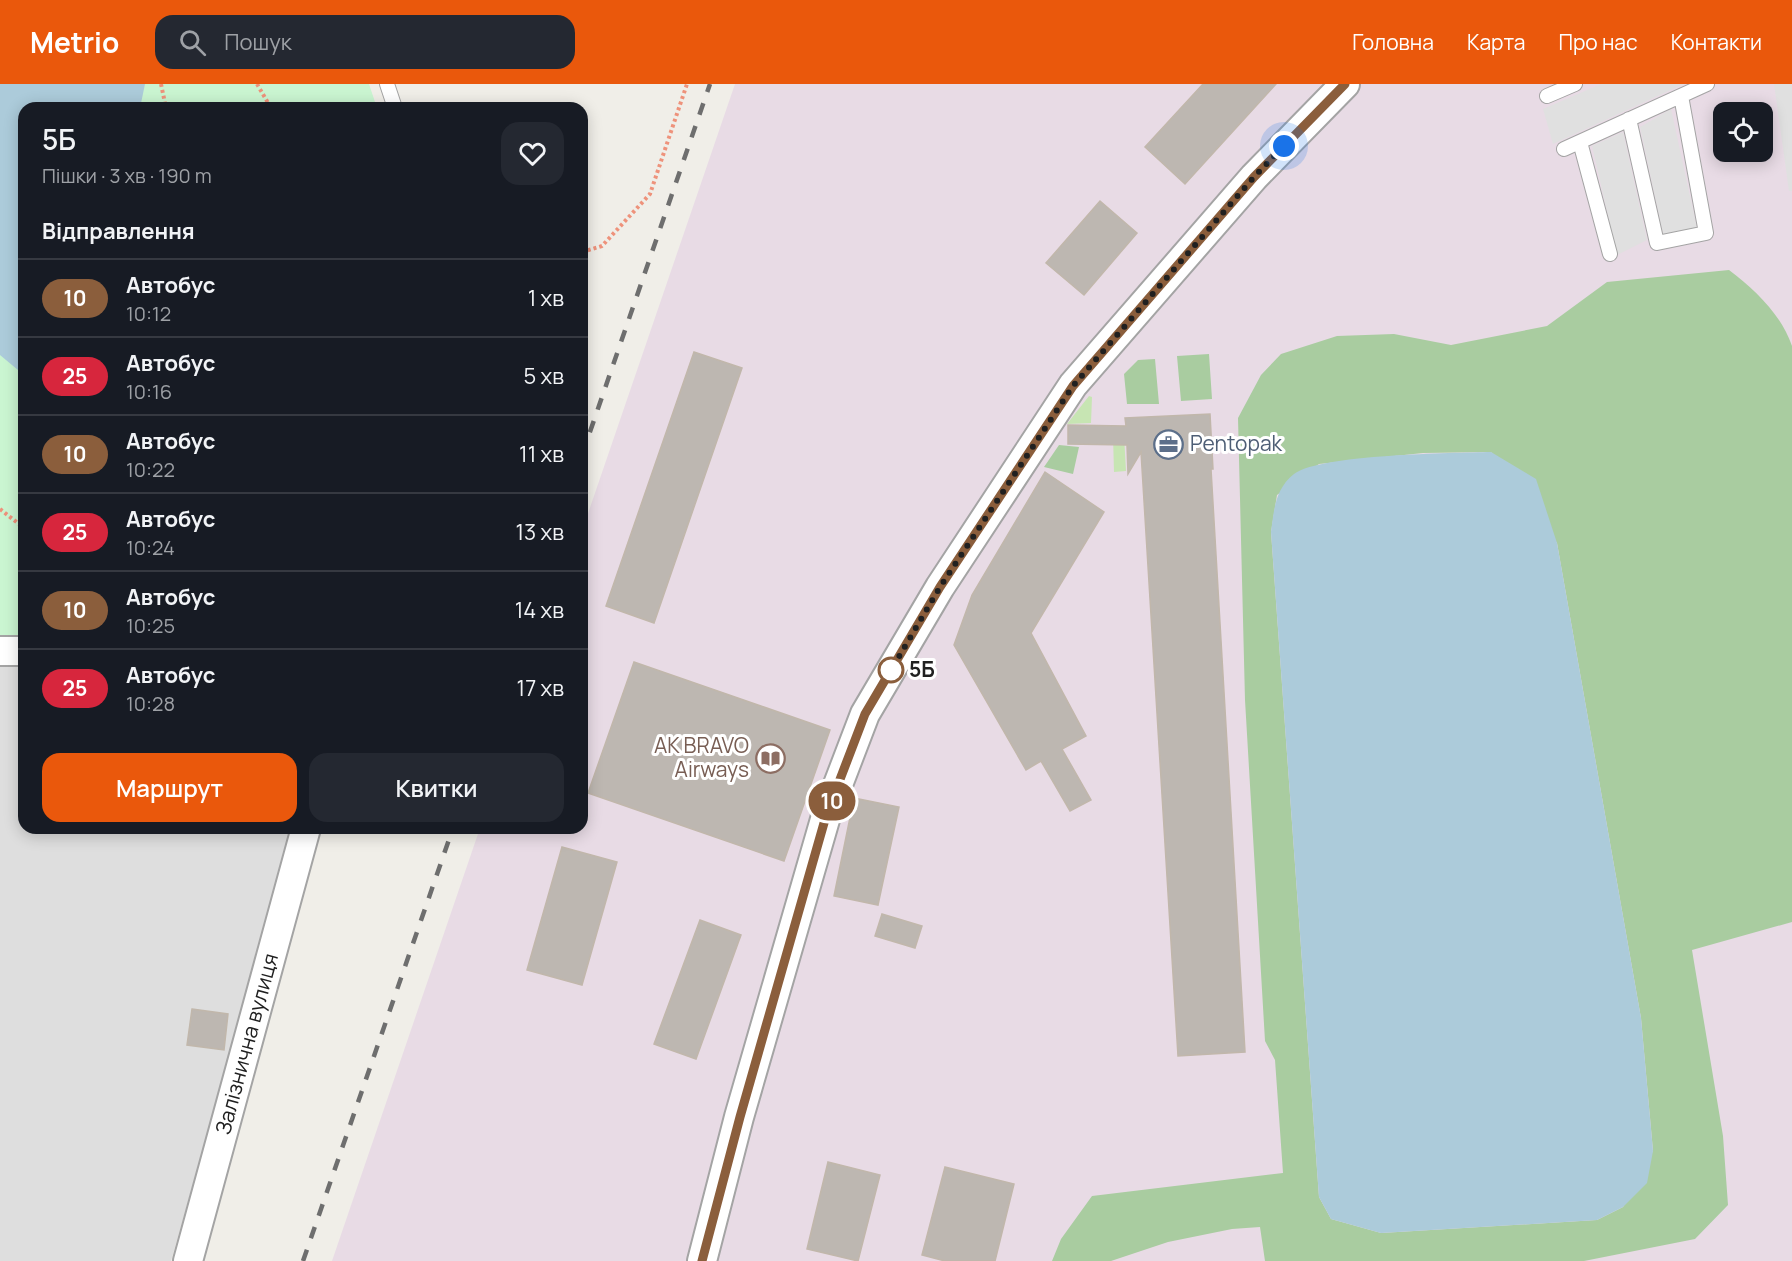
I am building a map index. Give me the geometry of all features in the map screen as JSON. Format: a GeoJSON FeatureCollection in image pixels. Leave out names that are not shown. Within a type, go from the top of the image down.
{"type":"FeatureCollection","features":[{"type":"Feature","properties":{"kind":"street"},"geometry":{"type":"LineString","coordinates":[[702,1261],[740,1117],[826,816],[865,714],[940,587],[1073,386],[1254,177],[1345,84]]}},
{"type":"Feature","properties":{"kind":"street"},"geometry":{"type":"LineString","coordinates":[[0,651],[18,651]]}},
{"type":"Feature","properties":{"kind":"street","name":"Залізнична вулиця"},"geometry":{"type":"LineString","coordinates":[[188,1261],[304,834]]}},
{"type":"Feature","properties":{"kind":"lane"},"geometry":{"type":"LineString","coordinates":[[387,84],[393,102]]}},
{"type":"Feature","properties":{"kind":"lane"},"geometry":{"type":"LineString","coordinates":[[1547,96],[1575,84]]}},
{"type":"Feature","properties":{"kind":"lane"},"geometry":{"type":"LineString","coordinates":[[1564,148],[1707,84]]}},
{"type":"Feature","properties":{"kind":"lane"},"geometry":{"type":"LineString","coordinates":[[1629,119],[1657,243],[1706,233],[1682,96]]}},
{"type":"Feature","properties":{"kind":"lane"},"geometry":{"type":"LineString","coordinates":[[1580,142],[1610,254]]}},
{"type":"Feature","properties":{"kind":"path"},"geometry":{"type":"LineString","coordinates":[[160,84],[164,102]]}},
{"type":"Feature","properties":{"kind":"path"},"geometry":{"type":"LineString","coordinates":[[257,84],[268,102]]}},
{"type":"Feature","properties":{"kind":"path"},"geometry":{"type":"LineString","coordinates":[[588,250],[602,246],[650,194],[687,84]]}},
{"type":"Feature","properties":{"kind":"path"},"geometry":{"type":"LineString","coordinates":[[0,509],[18,523]]}},
{"type":"Feature","properties":{"kind":"shaded area"},"geometry":{"type":"Polygon","coordinates":[[[735,84],[1792,84],[1792,1261],[332,1261],[478,834],[588,834],[588,513],[735,84]]]}},
{"type":"Feature","properties":{"kind":"shaded area"},"geometry":{"type":"Polygon","coordinates":[[[1601,84],[1684,84],[1553,144],[1543,109],[1601,84]]]}},
{"type":"Feature","properties":{"kind":"shaded area"},"geometry":{"type":"Polygon","coordinates":[[[1774,84],[1792,84],[1792,191],[1789,191],[1774,84]]]}},
{"type":"Feature","properties":{"kind":"shaded area"},"geometry":{"type":"Polygon","coordinates":[[[1671,109],[1697,228],[1663,234],[1640,127],[1671,109]]]}},
{"type":"Feature","properties":{"kind":"shaded area"},"geometry":{"type":"Polygon","coordinates":[[[1623,132],[1647,240],[1617,255],[1592,146],[1623,132]]]}},
{"type":"Feature","properties":{"kind":"shaded area"},"geometry":{"type":"Polygon","coordinates":[[[0,665],[18,665],[18,834],[293,834],[171,1261],[0,1261],[0,665]]]}},
{"type":"Feature","properties":{"kind":"green space"},"geometry":{"type":"Polygon","coordinates":[[[0,84],[369,84],[375,102],[18,102],[18,636],[0,636],[0,84]]]}},
{"type":"Feature","properties":{"kind":"green space"},"geometry":{"type":"Polygon","coordinates":[[[1729,270],[1774,313],[1792,346],[1792,922],[1692,950],[1723,1136],[1728,1205],[1695,1239],[1584,1261],[1265,1261],[1260,1227],[1232,1229],[1168,1242],[1111,1261],[1052,1261],[1061,1239],[1092,1196],[1283,1173],[1275,1060],[1265,1041],[1245,700],[1238,418],[1261,375],[1281,354],[1337,336],[1394,334],[1451,345],[1547,326],[1607,282],[1729,270]],[[1491,452],[1423,453],[1319,464],[1277,495],[1271,532],[1319,1197],[1331,1219],[1381,1233],[1597,1220],[1623,1207],[1653,1151],[1641,1018],[1557,543],[1491,452]]]}},
{"type":"Feature","properties":{"kind":"green space"},"geometry":{"type":"Polygon","coordinates":[[[1209,354],[1212,399],[1181,401],[1177,356],[1209,354]]]}},
{"type":"Feature","properties":{"kind":"green space"},"geometry":{"type":"Polygon","coordinates":[[[1155,359],[1159,404],[1127,404],[1124,374],[1138,360],[1155,359]]]}},
{"type":"Feature","properties":{"kind":"green space"},"geometry":{"type":"Polygon","coordinates":[[[1089,396],[1092,397],[1091,423],[1067,424],[1089,396]]]}},
{"type":"Feature","properties":{"kind":"green space"},"geometry":{"type":"Polygon","coordinates":[[[1124,435],[1126,471],[1114,472],[1113,436],[1124,435]]]}},
{"type":"Feature","properties":{"kind":"green space"},"geometry":{"type":"Polygon","coordinates":[[[1059,445],[1079,447],[1073,474],[1044,467],[1059,445]]]}},
{"type":"Feature","properties":{"kind":"water"},"geometry":{"type":"Polygon","coordinates":[[[0,84],[145,84],[141,102],[18,102],[18,370],[0,355],[0,84]]]}},
{"type":"Feature","properties":{"kind":"water"},"geometry":{"type":"Polygon","coordinates":[[[1491,452],[1536,479],[1557,543],[1641,1018],[1653,1151],[1647,1183],[1623,1207],[1597,1220],[1381,1233],[1331,1219],[1319,1197],[1271,532],[1273,516],[1283,486],[1294,474],[1309,467],[1331,462],[1389,456],[1491,452]]]}},
{"type":"Feature","properties":{"kind":"building"},"geometry":{"type":"Polygon","coordinates":[[[1203,84],[1276,84],[1185,184],[1145,147],[1203,84]]]}},
{"type":"Feature","properties":{"kind":"building"},"geometry":{"type":"Polygon","coordinates":[[[1100,201],[1137,233],[1084,295],[1046,263],[1100,201]]]}},
{"type":"Feature","properties":{"kind":"building"},"geometry":{"type":"Polygon","coordinates":[[[694,352],[742,368],[654,623],[606,606],[694,352]]]}},
{"type":"Feature","properties":{"kind":"building"},"geometry":{"type":"Polygon","coordinates":[[[1210,414],[1213,469],[1211,469],[1245,1052],[1178,1056],[1141,452],[1128,474],[1127,445],[1068,444],[1068,425],[1126,426],[1125,418],[1210,414]]]}},
{"type":"Feature","properties":{"kind":"building"},"geometry":{"type":"Polygon","coordinates":[[[1045,472],[1104,512],[1031,633],[1086,736],[1062,749],[1091,800],[1070,811],[1041,761],[1026,770],[954,645],[972,595],[1045,472]]]}},
{"type":"Feature","properties":{"kind":"building"},"geometry":{"type":"Polygon","coordinates":[[[634,662],[830,730],[784,861],[588,793],[634,662]]]}},
{"type":"Feature","properties":{"kind":"building"},"geometry":{"type":"Polygon","coordinates":[[[854,798],[899,807],[878,905],[834,896],[854,798]]]}},
{"type":"Feature","properties":{"kind":"building"},"geometry":{"type":"Polygon","coordinates":[[[562,847],[617,862],[582,985],[527,970],[562,847]]]}},
{"type":"Feature","properties":{"kind":"building"},"geometry":{"type":"Polygon","coordinates":[[[882,914],[922,926],[915,948],[875,936],[882,914]]]}},
{"type":"Feature","properties":{"kind":"building"},"geometry":{"type":"Polygon","coordinates":[[[700,920],[741,935],[696,1059],[654,1044],[700,920]]]}},
{"type":"Feature","properties":{"kind":"building"},"geometry":{"type":"Polygon","coordinates":[[[192,1009],[228,1014],[224,1050],[187,1045],[192,1009]]]}},
{"type":"Feature","properties":{"kind":"building"},"geometry":{"type":"Polygon","coordinates":[[[828,1162],[880,1175],[858,1261],[807,1249],[828,1162]]]}},
{"type":"Feature","properties":{"kind":"building"},"geometry":{"type":"Polygon","coordinates":[[[945,1167],[1014,1184],[995,1261],[945,1261],[922,1255],[945,1167]]]}},
{"type":"Feature","properties":{"kind":"railway"},"geometry":{"type":"LineString","coordinates":[[588,438],[710,84]]}},
{"type":"Feature","properties":{"kind":"railway"},"geometry":{"type":"LineString","coordinates":[[303,1261],[451,834]]}},
{"type":"Feature","properties":{"kind":"bus line","name":"10"},"geometry":{"type":"LineString","coordinates":[[702,1261],[740,1117],[826,816],[865,714],[940,587],[1073,386],[1156,293],[1254,177],[1345,84]]}},
{"type":"Feature","properties":{"kind":"place","name":"Pentopak"},"geometry":{"type":"Point","coordinates":[1169,444]}},
{"type":"Feature","properties":{"kind":"place","name":"5Б"},"geometry":{"type":"Point","coordinates":[891,670]}},
{"type":"Feature","properties":{"kind":"place","name":"АК BRAVO Airways"},"geometry":{"type":"Point","coordinates":[770,758]}},
{"type":"Feature","properties":{"kind":"route"},"geometry":{"type":"LineString","coordinates":[[891,670],[887,677],[940,587],[1073,386],[1156,293],[1254,177],[1284,146]]}}]}
